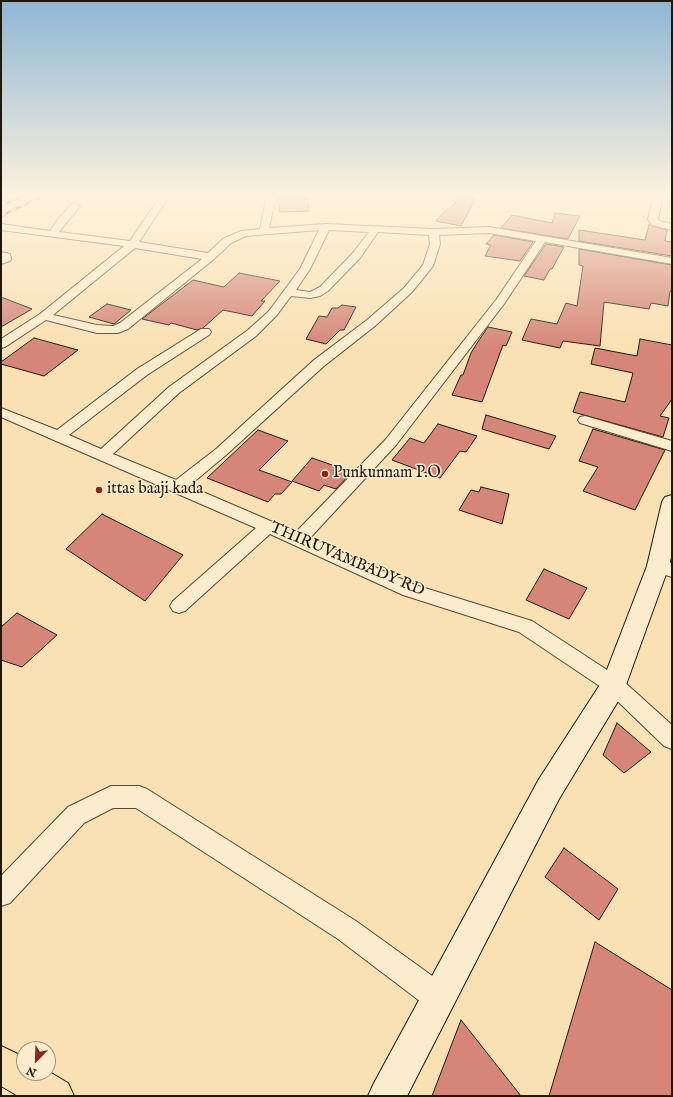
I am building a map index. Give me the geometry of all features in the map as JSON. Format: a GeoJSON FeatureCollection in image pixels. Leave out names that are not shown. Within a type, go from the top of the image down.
{"type":"FeatureCollection","features":[{"type":"Feature","properties":{"kind":"main road"},"geometry":{"type":"LineString","coordinates":[[1,1065],[55,1096]]}},
{"type":"Feature","properties":{"kind":"street"},"geometry":{"type":"LineString","coordinates":[[1,344],[44,316],[129,246]]}},
{"type":"Feature","properties":{"kind":"street"},"geometry":{"type":"LineString","coordinates":[[147,246],[210,257]]}},
{"type":"Feature","properties":{"kind":"street"},"geometry":{"type":"LineString","coordinates":[[44,316],[97,329],[114,330],[124,326],[221,246]]}},
{"type":"Feature","properties":{"kind":"street"},"geometry":{"type":"LineString","coordinates":[[103,455],[174,390],[252,333],[273,313],[305,269],[316,246]]}},
{"type":"Feature","properties":{"kind":"street"},"geometry":{"type":"LineString","coordinates":[[289,292],[310,295],[316,294],[356,256],[363,246]]}},
{"type":"Feature","properties":{"kind":"street"},"geometry":{"type":"LineString","coordinates":[[177,487],[221,452],[319,362],[371,323],[408,290],[428,266],[435,246]]}},
{"type":"Feature","properties":{"kind":"street"},"geometry":{"type":"LineString","coordinates":[[299,540],[390,442],[500,302],[537,246]]}},
{"type":"Feature","properties":{"kind":"street"},"geometry":{"type":"LineString","coordinates":[[589,246],[672,261]]}},
{"type":"Feature","properties":{"kind":"street"},"geometry":{"type":"LineString","coordinates":[[1,255],[6,256],[6,259],[1,260]]}},
{"type":"Feature","properties":{"kind":"street"},"geometry":{"type":"LineString","coordinates":[[59,436],[142,372],[205,332]]}},
{"type":"Feature","properties":{"kind":"street","name":"THIRUVAMBADY RD"},"geometry":{"type":"LineString","coordinates":[[1,412],[299,540],[409,590],[525,626],[614,685],[672,739]]}},
{"type":"Feature","properties":{"kind":"street"},"geometry":{"type":"LineString","coordinates":[[585,420],[672,446]]}},
{"type":"Feature","properties":{"kind":"street"},"geometry":{"type":"LineString","coordinates":[[387,1096],[549,789],[614,685],[665,568],[672,502]]}},
{"type":"Feature","properties":{"kind":"street"},"geometry":{"type":"LineString","coordinates":[[179,606],[268,527]]}},
{"type":"Feature","properties":{"kind":"street"},"geometry":{"type":"LineString","coordinates":[[1,894],[76,815],[111,797],[139,797],[347,930],[439,998]]}},
{"type":"Feature","properties":{"kind":"building"},"geometry":{"type":"Polygon","coordinates":[[[490,246],[530,246],[520,261],[485,256],[490,246]]]}},
{"type":"Feature","properties":{"kind":"building"},"geometry":{"type":"Polygon","coordinates":[[[544,246],[564,247],[544,280],[524,276],[544,246]]]}},
{"type":"Feature","properties":{"kind":"building"},"geometry":{"type":"Polygon","coordinates":[[[611,246],[672,246],[672,256],[611,246]]]}},
{"type":"Feature","properties":{"kind":"building"},"geometry":{"type":"Polygon","coordinates":[[[579,249],[672,265],[672,291],[670,291],[668,306],[651,303],[649,309],[604,302],[600,346],[563,341],[560,348],[522,340],[531,319],[557,324],[566,303],[577,306],[583,266],[579,265],[579,249]]]}},
{"type":"Feature","properties":{"kind":"building"},"geometry":{"type":"Polygon","coordinates":[[[239,273],[280,281],[261,301],[265,301],[252,316],[223,310],[203,328],[197,330],[171,323],[169,325],[142,319],[193,280],[224,287],[239,273]]]}},
{"type":"Feature","properties":{"kind":"building"},"geometry":{"type":"Polygon","coordinates":[[[1,297],[32,309],[1,327],[1,297]]]}},
{"type":"Feature","properties":{"kind":"building"},"geometry":{"type":"Polygon","coordinates":[[[107,304],[131,310],[114,324],[89,317],[107,304]]]}},
{"type":"Feature","properties":{"kind":"building"},"geometry":{"type":"Polygon","coordinates":[[[342,305],[356,307],[344,330],[340,330],[326,344],[306,339],[319,316],[327,317],[332,308],[338,308],[342,305]]]}},
{"type":"Feature","properties":{"kind":"building"},"geometry":{"type":"Polygon","coordinates":[[[488,327],[512,332],[506,346],[503,345],[482,402],[452,395],[461,375],[463,375],[471,353],[488,327]]]}},
{"type":"Feature","properties":{"kind":"building"},"geometry":{"type":"Polygon","coordinates":[[[34,338],[78,350],[44,376],[1,364],[1,362],[34,338]]]}},
{"type":"Feature","properties":{"kind":"building"},"geometry":{"type":"Polygon","coordinates":[[[640,339],[672,345],[672,399],[660,416],[669,418],[663,437],[573,412],[580,392],[625,402],[633,373],[591,364],[595,348],[637,356],[640,339]]]}},
{"type":"Feature","properties":{"kind":"building"},"geometry":{"type":"Polygon","coordinates":[[[486,415],[556,436],[549,449],[482,429],[486,415]]]}},
{"type":"Feature","properties":{"kind":"building"},"geometry":{"type":"Polygon","coordinates":[[[438,424],[477,436],[466,452],[460,451],[440,478],[392,460],[410,438],[424,443],[438,424]]]}},
{"type":"Feature","properties":{"kind":"building"},"geometry":{"type":"Polygon","coordinates":[[[593,429],[665,450],[635,510],[583,491],[598,467],[579,461],[593,429]]]}},
{"type":"Feature","properties":{"kind":"building"},"geometry":{"type":"Polygon","coordinates":[[[258,430],[288,441],[259,470],[292,482],[281,494],[275,494],[268,502],[207,478],[258,430]]]}},
{"type":"Feature","properties":{"kind":"building","name":"Punkunnam P.O"},"geometry":{"type":"Polygon","coordinates":[[[312,458],[352,472],[336,489],[324,485],[319,491],[292,481],[312,458]]]}},
{"type":"Feature","properties":{"kind":"building"},"geometry":{"type":"Polygon","coordinates":[[[481,487],[509,494],[502,524],[459,510],[471,490],[479,492],[481,487]]]}},
{"type":"Feature","properties":{"kind":"building"},"geometry":{"type":"Polygon","coordinates":[[[102,514],[183,555],[145,601],[66,549],[102,514]]]}},
{"type":"Feature","properties":{"kind":"building"},"geometry":{"type":"Polygon","coordinates":[[[544,569],[587,588],[569,619],[526,600],[544,569]]]}},
{"type":"Feature","properties":{"kind":"building"},"geometry":{"type":"Polygon","coordinates":[[[17,613],[57,635],[22,667],[1,660],[1,627],[17,613]]]}},
{"type":"Feature","properties":{"kind":"building"},"geometry":{"type":"Polygon","coordinates":[[[617,723],[651,752],[624,773],[603,755],[617,723]]]}},
{"type":"Feature","properties":{"kind":"building"},"geometry":{"type":"Polygon","coordinates":[[[564,848],[618,889],[599,920],[545,877],[564,848]]]}},
{"type":"Feature","properties":{"kind":"building"},"geometry":{"type":"Polygon","coordinates":[[[595,942],[672,990],[672,1096],[549,1096],[595,942]]]}},
{"type":"Feature","properties":{"kind":"building"},"geometry":{"type":"Polygon","coordinates":[[[461,1020],[521,1096],[432,1096],[461,1020]]]}},
{"type":"Feature","properties":{"kind":"place","name":"Punkunnam P.O"},"geometry":{"type":"Point","coordinates":[325,474]}},
{"type":"Feature","properties":{"kind":"place","name":"ittas baaji kada"},"geometry":{"type":"Point","coordinates":[99,490]}}]}
